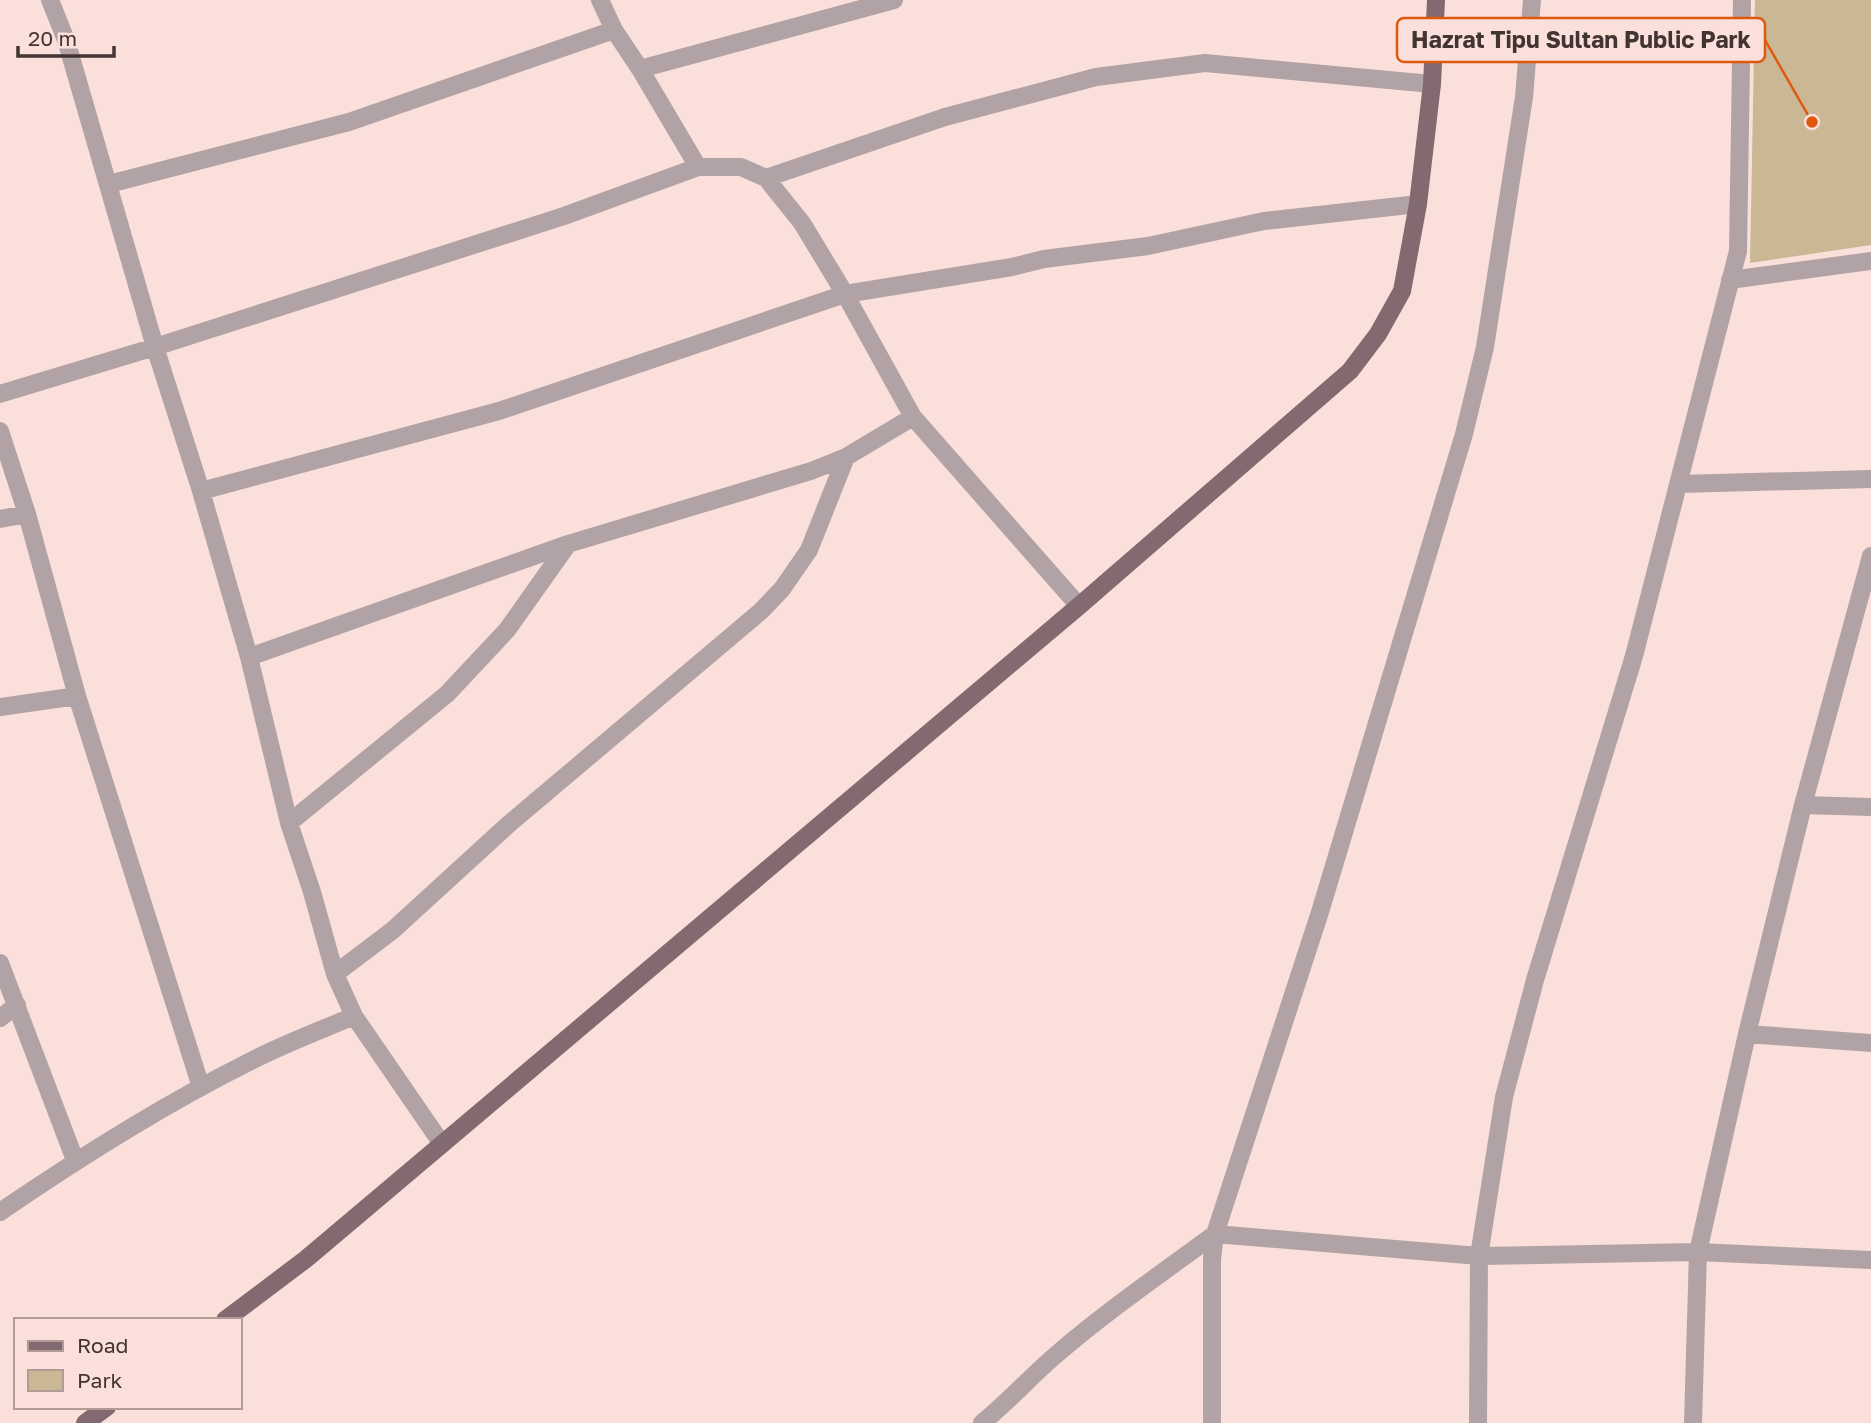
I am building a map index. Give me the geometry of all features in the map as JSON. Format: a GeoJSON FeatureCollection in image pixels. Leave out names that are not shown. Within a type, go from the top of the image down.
{"type":"FeatureCollection","features":[{"type":"Feature","properties":{"kind":"main road"},"geometry":{"type":"LineString","coordinates":[[228,1318],[306,1259],[1079,606],[1350,371],[1378,334],[1402,291],[1418,204],[1432,84],[1436,0]]}},
{"type":"Feature","properties":{"kind":"main road"},"geometry":{"type":"LineString","coordinates":[[85,1423],[104,1409]]}},
{"type":"Feature","properties":{"kind":"street"},"geometry":{"type":"LineString","coordinates":[[50,0],[66,40],[155,347],[201,491],[248,657],[289,823],[335,974],[354,1016],[442,1144]]}},
{"type":"Feature","properties":{"kind":"street"},"geometry":{"type":"LineString","coordinates":[[600,0],[614,30],[698,167]]}},
{"type":"Feature","properties":{"kind":"street"},"geometry":{"type":"LineString","coordinates":[[640,69],[894,0]]}},
{"type":"Feature","properties":{"kind":"street"},"geometry":{"type":"LineString","coordinates":[[1212,1423],[1212,1259],[1215,1234],[1320,912],[1464,434],[1485,347],[1524,97],[1532,0]]}},
{"type":"Feature","properties":{"kind":"street"},"geometry":{"type":"LineString","coordinates":[[1478,1423],[1479,1256],[1507,1084],[1539,967],[1634,656],[1738,251],[1742,0]]}},
{"type":"Feature","properties":{"kind":"street"},"geometry":{"type":"LineString","coordinates":[[109,184],[349,122],[614,30]]}},
{"type":"Feature","properties":{"kind":"street"},"geometry":{"type":"LineString","coordinates":[[766,178],[945,117],[1096,77],[1205,63],[1432,84]]}},
{"type":"Feature","properties":{"kind":"street"},"geometry":{"type":"LineString","coordinates":[[0,394],[551,221],[698,167],[741,167],[766,178],[802,223],[913,417],[1079,606]]}},
{"type":"Feature","properties":{"kind":"street"},"geometry":{"type":"LineString","coordinates":[[201,491],[499,411],[845,294],[1012,267],[1044,259],[1148,246],[1265,221],[1418,204]]}},
{"type":"Feature","properties":{"kind":"street"},"geometry":{"type":"LineString","coordinates":[[1730,280],[1871,261]]}},
{"type":"Feature","properties":{"kind":"street"},"geometry":{"type":"LineString","coordinates":[[248,657],[568,544],[811,471],[846,457],[913,417]]}},
{"type":"Feature","properties":{"kind":"street"},"geometry":{"type":"LineString","coordinates":[[0,431],[27,514],[77,696],[201,1087]]}},
{"type":"Feature","properties":{"kind":"street"},"geometry":{"type":"LineString","coordinates":[[335,974],[393,930],[509,824],[761,611],[782,589],[809,550],[846,457]]}},
{"type":"Feature","properties":{"kind":"street"},"geometry":{"type":"LineString","coordinates":[[1679,484],[1871,479]]}},
{"type":"Feature","properties":{"kind":"street"},"geometry":{"type":"LineString","coordinates":[[0,519],[27,514]]}},
{"type":"Feature","properties":{"kind":"street"},"geometry":{"type":"LineString","coordinates":[[289,823],[447,694],[507,630],[568,544]]}},
{"type":"Feature","properties":{"kind":"street"},"geometry":{"type":"LineString","coordinates":[[1693,1423],[1698,1252],[1747,1034],[1803,805],[1871,556]]}},
{"type":"Feature","properties":{"kind":"street"},"geometry":{"type":"LineString","coordinates":[[0,707],[77,696]]}},
{"type":"Feature","properties":{"kind":"street"},"geometry":{"type":"LineString","coordinates":[[1803,805],[1871,807]]}},
{"type":"Feature","properties":{"kind":"street"},"geometry":{"type":"LineString","coordinates":[[0,963],[75,1160]]}},
{"type":"Feature","properties":{"kind":"street"},"geometry":{"type":"LineString","coordinates":[[0,1018],[17,1005]]}},
{"type":"Feature","properties":{"kind":"street"},"geometry":{"type":"LineString","coordinates":[[0,1212],[75,1160],[201,1087],[248,1062],[354,1016]]}},
{"type":"Feature","properties":{"kind":"street"},"geometry":{"type":"LineString","coordinates":[[1747,1034],[1871,1043]]}},
{"type":"Feature","properties":{"kind":"street"},"geometry":{"type":"LineString","coordinates":[[982,1423],[1004,1414],[1056,1354],[1215,1234],[1479,1256],[1698,1252],[1871,1261]]}},
{"type":"Feature","properties":{"kind":"green space"},"geometry":{"type":"Polygon","coordinates":[[[1755,0],[1871,0],[1871,245],[1750,263],[1755,0]]]}},
{"type":"Feature","properties":{"kind":"place","name":"Hazrat Tipu Sultan Public Park"},"geometry":{"type":"Point","coordinates":[1812,122]}}]}
